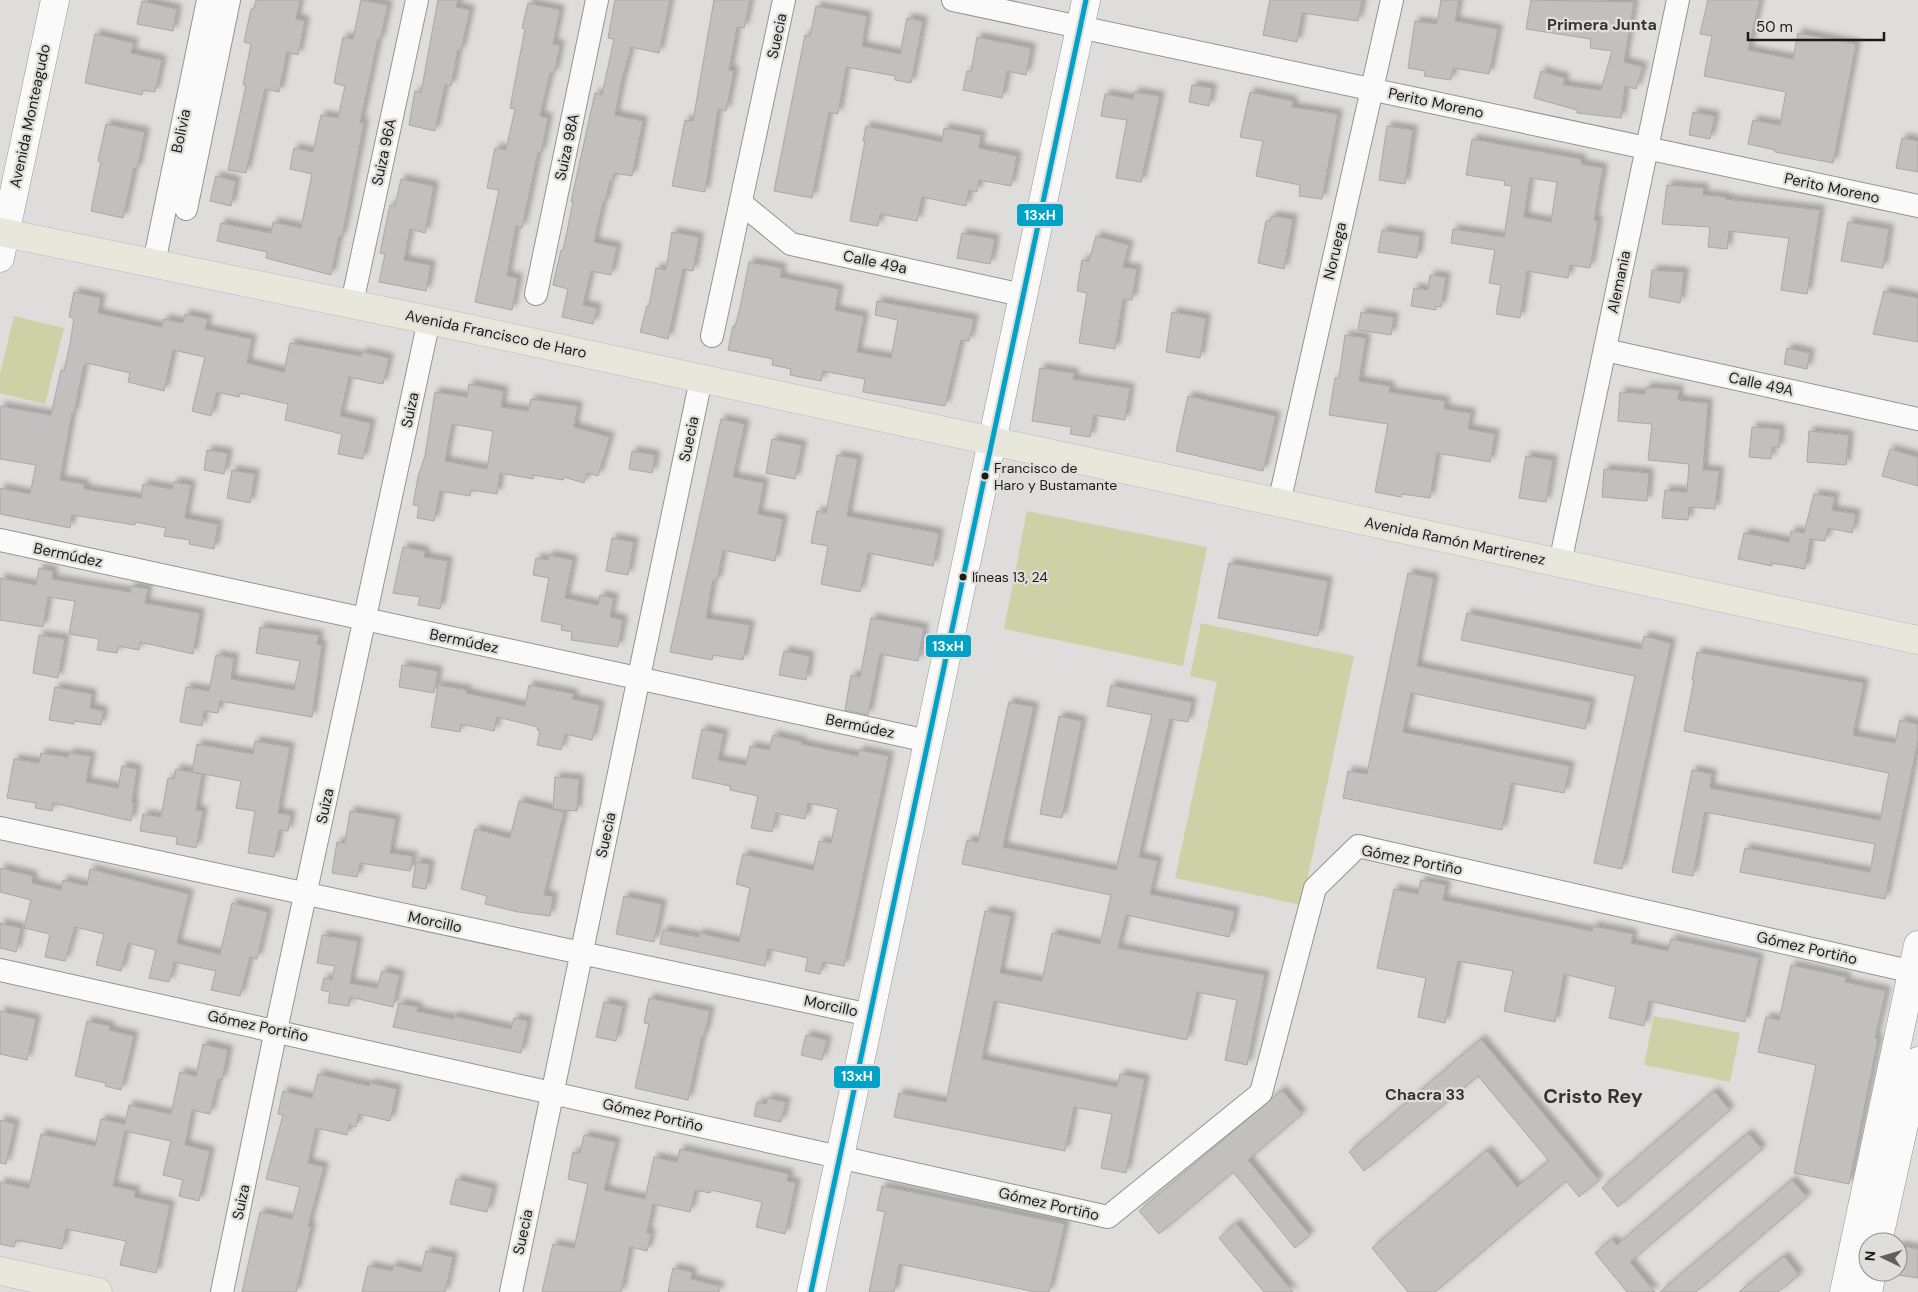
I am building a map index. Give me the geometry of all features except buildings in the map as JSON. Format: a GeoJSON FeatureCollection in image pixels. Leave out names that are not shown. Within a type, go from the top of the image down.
{"type":"FeatureCollection","features":[{"type":"Feature","properties":{"kind":"main road","name":"Avenida Monteagudo"},"geometry":{"type":"LineString","coordinates":[[2,241],[55,0]]}},
{"type":"Feature","properties":{"kind":"main road"},"geometry":{"type":"LineString","coordinates":[[811,1292],[1086,0]]}},
{"type":"Feature","properties":{"kind":"main road","name":"Avenida Francisco de Haro"},"geometry":{"type":"LineString","coordinates":[[2,241],[154,263],[352,303],[992,441]]}},
{"type":"Feature","properties":{"kind":"main road","name":"Avenida Ramón Martirenez"},"geometry":{"type":"LineString","coordinates":[[992,441],[1918,640]]}},
{"type":"Feature","properties":{"kind":"main road"},"geometry":{"type":"LineString","coordinates":[[1869,1232],[1915,972],[1918,945]]}},
{"type":"Feature","properties":{"kind":"main road"},"geometry":{"type":"LineString","coordinates":[[1870,1232],[1918,1060]]}},
{"type":"Feature","properties":{"kind":"main road"},"geometry":{"type":"LineString","coordinates":[[1844,1292],[1858,1262]]}},
{"type":"Feature","properties":{"kind":"main road"},"geometry":{"type":"LineString","coordinates":[[0,1271],[85,1291]]}},
{"type":"Feature","properties":{"kind":"street","name":"Bolivia"},"geometry":{"type":"LineString","coordinates":[[154,263],[208,0]]}},
{"type":"Feature","properties":{"kind":"street","name":"Bolivia"},"geometry":{"type":"LineString","coordinates":[[186,209],[229,0]]}},
{"type":"Feature","properties":{"kind":"street","name":"Suiza 96A"},"geometry":{"type":"LineString","coordinates":[[352,303],[417,0]]}},
{"type":"Feature","properties":{"kind":"street","name":"Suiza 98A"},"geometry":{"type":"LineString","coordinates":[[536,294],[598,0]]}},
{"type":"Feature","properties":{"kind":"street","name":"Suecia"},"geometry":{"type":"LineString","coordinates":[[712,336],[784,0]]}},
{"type":"Feature","properties":{"kind":"street","name":"Perito Moreno"},"geometry":{"type":"LineString","coordinates":[[953,0],[1918,206]]}},
{"type":"Feature","properties":{"kind":"street","name":"Noruega"},"geometry":{"type":"LineString","coordinates":[[1279,503],[1392,0]]}},
{"type":"Feature","properties":{"kind":"street","name":"Alemania"},"geometry":{"type":"LineString","coordinates":[[1560,563],[1678,0]]}},
{"type":"Feature","properties":{"kind":"street","name":"Calle 49a"},"geometry":{"type":"LineString","coordinates":[[741,203],[791,244],[1022,295]]}},
{"type":"Feature","properties":{"kind":"street","name":"Suiza"},"geometry":{"type":"LineString","coordinates":[[222,1292],[276,1030],[307,894],[429,320]]}},
{"type":"Feature","properties":{"kind":"street","name":"Calle 49A"},"geometry":{"type":"LineString","coordinates":[[1605,350],[1918,419]]}},
{"type":"Feature","properties":{"kind":"street","name":"Suecia"},"geometry":{"type":"LineString","coordinates":[[511,1292],[701,378]]}},
{"type":"Feature","properties":{"kind":"street","name":"Bermúdez"},"geometry":{"type":"LineString","coordinates":[[0,540],[928,741]]}},
{"type":"Feature","properties":{"kind":"street","name":"Morcillo"},"geometry":{"type":"LineString","coordinates":[[0,828],[870,1015]]}},
{"type":"Feature","properties":{"kind":"street","name":"Gómez Portiño"},"geometry":{"type":"LineString","coordinates":[[0,970],[1108,1217],[1261,1093],[1315,888],[1358,846],[1915,972]]}},
{"type":"Feature","properties":{"kind":"green space"},"geometry":{"type":"Polygon","coordinates":[[[14,316],[64,328],[45,404],[0,393],[0,374],[14,316]]]}},
{"type":"Feature","properties":{"kind":"green space"},"geometry":{"type":"Polygon","coordinates":[[[1027,511],[1207,547],[1183,666],[1004,629],[1027,511]]]}},
{"type":"Feature","properties":{"kind":"green space"},"geometry":{"type":"Polygon","coordinates":[[[1201,623],[1354,656],[1302,905],[1175,878],[1217,682],[1190,676],[1201,623]]]}},
{"type":"Feature","properties":{"kind":"green space"},"geometry":{"type":"Polygon","coordinates":[[[1654,1016],[1740,1033],[1730,1082],[1644,1065],[1654,1016]]]}},
{"type":"Feature","properties":{"kind":"transit line","name":"13xH"},"geometry":{"type":"LineString","coordinates":[[811,1292],[1086,0]]}},
{"type":"Feature","properties":{"kind":"place","name":"Francisco de Haro y Bustamante"},"geometry":{"type":"Point","coordinates":[985,476]}},
{"type":"Feature","properties":{"kind":"place","name":"líneas 13, 24"},"geometry":{"type":"Point","coordinates":[963,577]}},
{"type":"Feature","properties":{"kind":"district","name":"Primera Junta"},"geometry":{"type":"Point","coordinates":[1602,24]}},
{"type":"Feature","properties":{"kind":"district","name":"Chacra 33"},"geometry":{"type":"Point","coordinates":[1425,1094]}},
{"type":"Feature","properties":{"kind":"district","name":"Cristo Rey"},"geometry":{"type":"Point","coordinates":[1593,1096]}}]}
